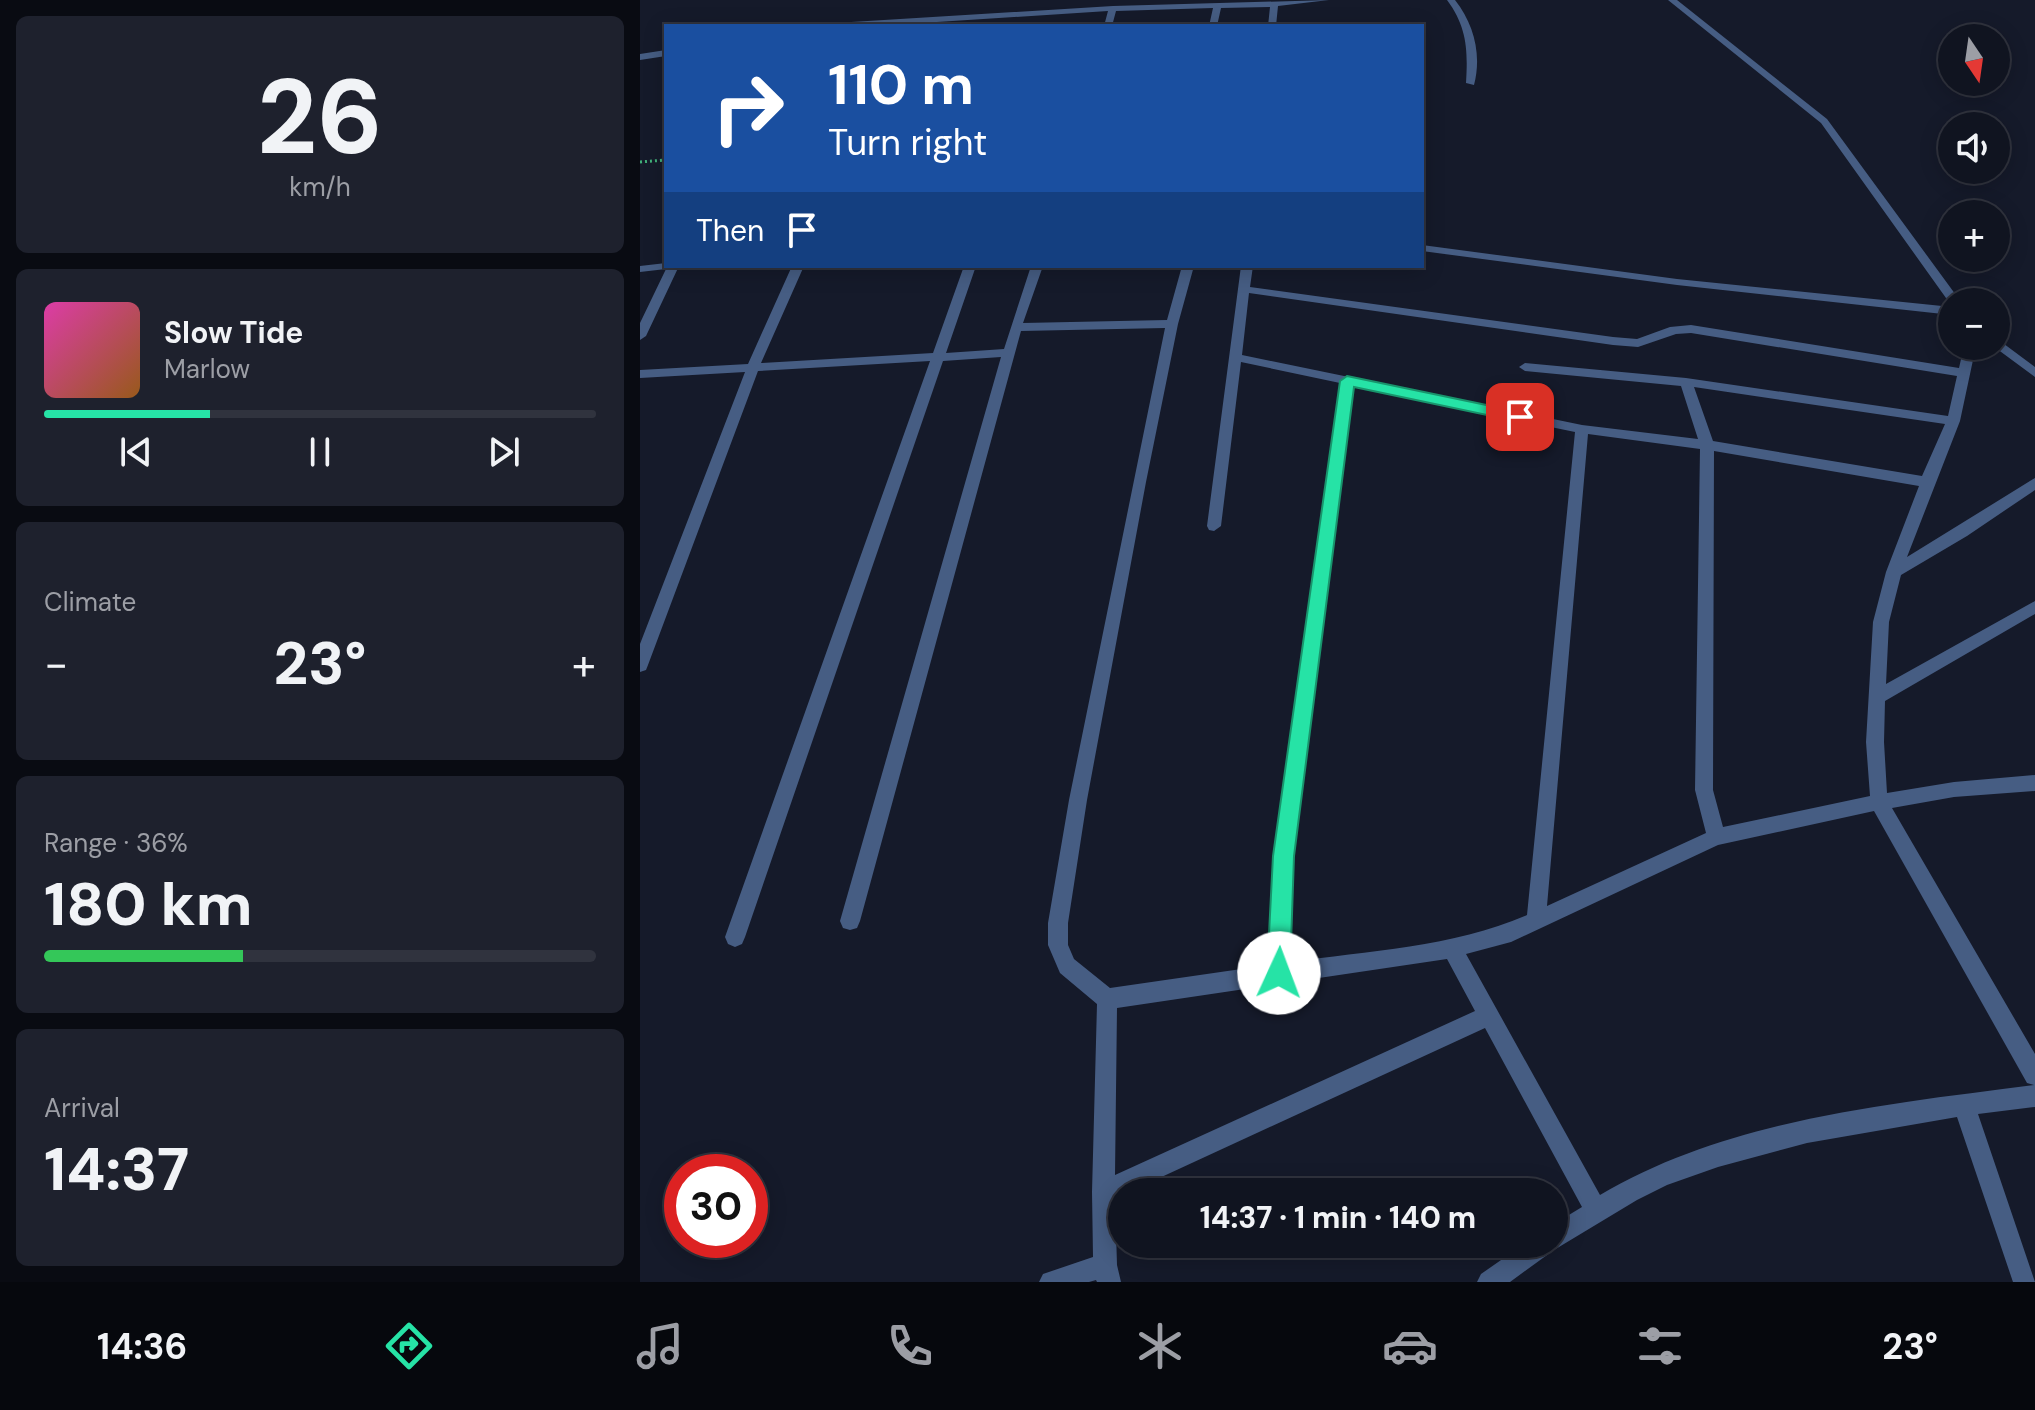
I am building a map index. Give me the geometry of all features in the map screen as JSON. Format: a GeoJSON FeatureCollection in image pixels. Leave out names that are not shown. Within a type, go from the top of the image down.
{"type":"FeatureCollection","features":[{"type":"Feature","properties":{"kind":"street"},"geometry":{"type":"LineString","coordinates":[[870,24],[1052,11],[1325,0]]}},
{"type":"Feature","properties":{"kind":"street"},"geometry":{"type":"LineString","coordinates":[[1451,0],[1466,18],[1470,29],[1471,83]]}},
{"type":"Feature","properties":{"kind":"street"},"geometry":{"type":"LineString","coordinates":[[1672,0],[1824,121],[1945,288]]}},
{"type":"Feature","properties":{"kind":"street"},"geometry":{"type":"LineString","coordinates":[[1213,24],[1218,4]]}},
{"type":"Feature","properties":{"kind":"street"},"geometry":{"type":"LineString","coordinates":[[1272,24],[1274,4]]}},
{"type":"Feature","properties":{"kind":"street"},"geometry":{"type":"LineString","coordinates":[[1109,24],[1113,8]]}},
{"type":"Feature","properties":{"kind":"street"},"geometry":{"type":"LineString","coordinates":[[1048,24],[1052,11]]}},
{"type":"Feature","properties":{"kind":"street"},"geometry":{"type":"LineString","coordinates":[[640,57],[664,53]]}},
{"type":"Feature","properties":{"kind":"street"},"geometry":{"type":"LineString","coordinates":[[1424,248],[1677,282],[1938,310]]}},
{"type":"Feature","properties":{"kind":"street"},"geometry":{"type":"LineString","coordinates":[[640,269],[664,266]]}},
{"type":"Feature","properties":{"kind":"street"},"geometry":{"type":"LineString","coordinates":[[640,336],[672,268]]}},
{"type":"Feature","properties":{"kind":"street"},"geometry":{"type":"LineString","coordinates":[[640,665],[754,365],[797,268]]}},
{"type":"Feature","properties":{"kind":"street"},"geometry":{"type":"LineString","coordinates":[[735,937],[969,268]]}},
{"type":"Feature","properties":{"kind":"street"},"geometry":{"type":"LineString","coordinates":[[850,921],[1008,353],[1036,268]]}},
{"type":"Feature","properties":{"kind":"street"},"geometry":{"type":"LineString","coordinates":[[1187,268],[1172,324],[1078,800],[1058,923],[1058,945],[1067,966],[1107,999],[1452,948],[1504,935],[1716,837],[1879,803],[2001,783],[2035,783]]}},
{"type":"Feature","properties":{"kind":"street"},"geometry":{"type":"LineString","coordinates":[[1214,526],[1247,268]]}},
{"type":"Feature","properties":{"kind":"street"},"geometry":{"type":"LineString","coordinates":[[1243,289],[1613,341],[1638,343],[1674,330],[1691,329],[1964,373]]}},
{"type":"Feature","properties":{"kind":"street"},"geometry":{"type":"LineString","coordinates":[[1016,327],[1172,324]]}},
{"type":"Feature","properties":{"kind":"street"},"geometry":{"type":"LineString","coordinates":[[640,374],[754,365],[1008,353]]}},
{"type":"Feature","properties":{"kind":"street"},"geometry":{"type":"LineString","coordinates":[[2010,353],[2035,373]]}},
{"type":"Feature","properties":{"kind":"street"},"geometry":{"type":"LineString","coordinates":[[1234,357],[1582,429],[1707,445],[1927,482]]}},
{"type":"Feature","properties":{"kind":"street"},"geometry":{"type":"LineString","coordinates":[[1967,360],[1953,421],[1894,572],[1881,622],[1875,742],[1879,803],[2035,1075]]}},
{"type":"Feature","properties":{"kind":"street"},"geometry":{"type":"LineString","coordinates":[[1525,367],[1686,382],[1953,421]]}},
{"type":"Feature","properties":{"kind":"street"},"geometry":{"type":"LineString","coordinates":[[1279,973],[1284,856],[1347,381]]}},
{"type":"Feature","properties":{"kind":"street"},"geometry":{"type":"LineString","coordinates":[[1686,382],[1707,445],[1704,790],[1716,837]]}},
{"type":"Feature","properties":{"kind":"street"},"geometry":{"type":"LineString","coordinates":[[1536,921],[1582,429]]}},
{"type":"Feature","properties":{"kind":"street"},"geometry":{"type":"LineString","coordinates":[[1894,572],[1962,532],[2035,483]]}},
{"type":"Feature","properties":{"kind":"street"},"geometry":{"type":"LineString","coordinates":[[1877,698],[2035,607]]}},
{"type":"Feature","properties":{"kind":"street"},"geometry":{"type":"LineString","coordinates":[[1452,948],[1596,1210]]}},
{"type":"Feature","properties":{"kind":"street"},"geometry":{"type":"LineString","coordinates":[[1051,1282],[1107,1274],[1103,1192],[1107,999]]}},
{"type":"Feature","properties":{"kind":"street"},"geometry":{"type":"LineString","coordinates":[[1103,1192],[1489,1015]]}},
{"type":"Feature","properties":{"kind":"street"},"geometry":{"type":"LineString","coordinates":[[1568,1229],[1596,1210],[1675,1170],[1774,1139],[1964,1105],[2035,1096]]}},
{"type":"Feature","properties":{"kind":"street"},"geometry":{"type":"LineString","coordinates":[[1964,1105],[2025,1282]]}},
{"type":"Feature","properties":{"kind":"street"},"geometry":{"type":"LineString","coordinates":[[1489,1282],[1524,1258]]}},
{"type":"Feature","properties":{"kind":"path"},"geometry":{"type":"LineString","coordinates":[[640,162],[664,160]]}},
{"type":"Feature","properties":{"kind":"route"},"geometry":{"type":"LineString","coordinates":[[1279,973],[1284,856],[1347,381],[1520,417]]}}]}
